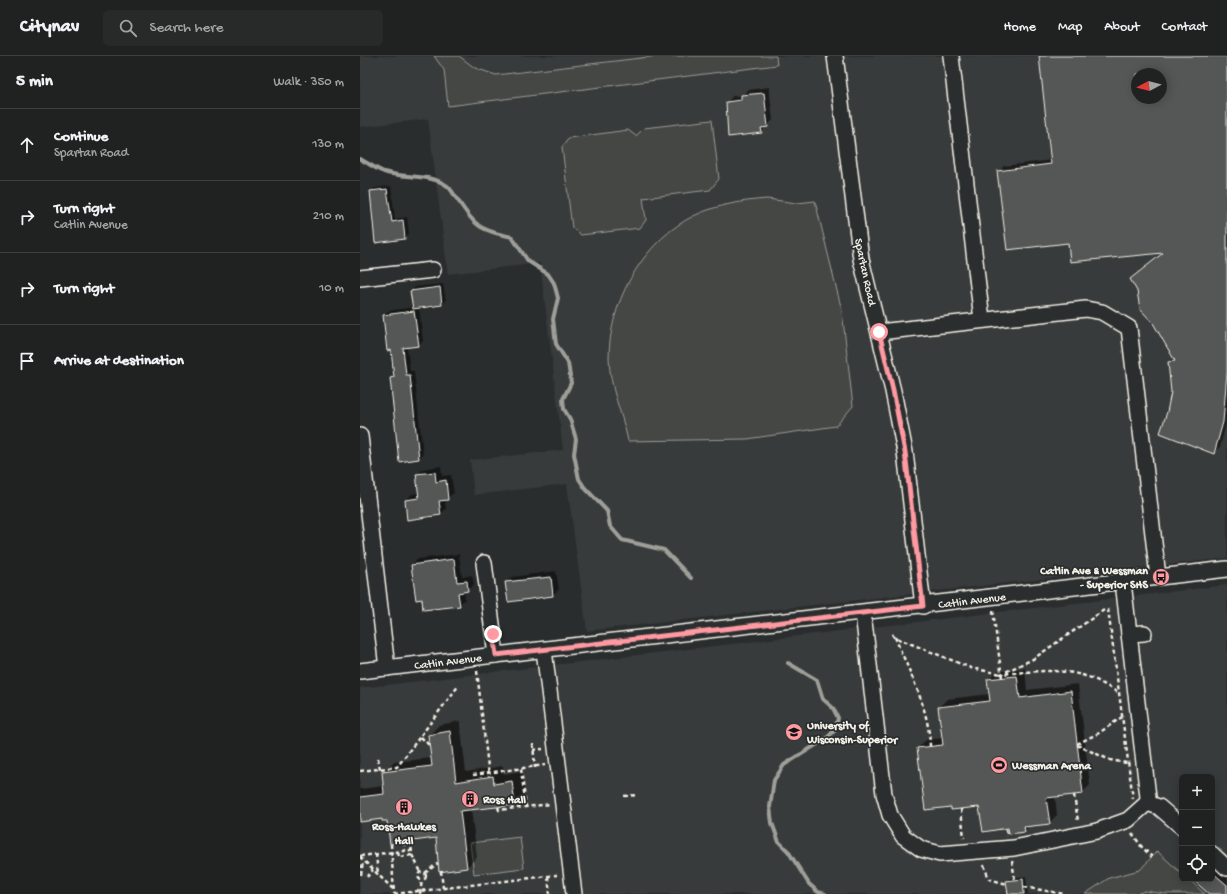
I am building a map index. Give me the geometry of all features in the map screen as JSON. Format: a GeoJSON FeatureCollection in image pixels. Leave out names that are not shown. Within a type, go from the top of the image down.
{"type":"FeatureCollection","features":[{"type":"Feature","properties":{"kind":"street","name":"Spartan Road"},"geometry":{"type":"LineString","coordinates":[[835,56],[861,258],[893,390],[905,452],[923,606]]}},
{"type":"Feature","properties":{"kind":"street"},"geometry":{"type":"LineString","coordinates":[[951,56],[982,320]]}},
{"type":"Feature","properties":{"kind":"street"},"geometry":{"type":"LineString","coordinates":[[360,278],[433,270]]}},
{"type":"Feature","properties":{"kind":"street"},"geometry":{"type":"LineString","coordinates":[[879,332],[982,320],[1092,310],[1106,314],[1129,328],[1158,577]]}},
{"type":"Feature","properties":{"kind":"street"},"geometry":{"type":"LineString","coordinates":[[360,436],[387,668]]}},
{"type":"Feature","properties":{"kind":"street"},"geometry":{"type":"LineString","coordinates":[[484,563],[496,655]]}},
{"type":"Feature","properties":{"kind":"street","name":"Catlin Avenue"},"geometry":{"type":"LineString","coordinates":[[360,671],[923,606],[1227,569]]}},
{"type":"Feature","properties":{"kind":"street"},"geometry":{"type":"LineString","coordinates":[[1122,582],[1144,762],[1145,806]]}},
{"type":"Feature","properties":{"kind":"street"},"geometry":{"type":"LineString","coordinates":[[862,613],[882,785],[890,815],[903,836],[921,849],[938,854],[1010,848],[1097,831],[1124,822],[1145,806],[1158,806],[1179,824]]}},
{"type":"Feature","properties":{"kind":"street"},"geometry":{"type":"LineString","coordinates":[[1129,634],[1144,633]]}},
{"type":"Feature","properties":{"kind":"street"},"geometry":{"type":"LineString","coordinates":[[544,650],[574,894]]}},
{"type":"Feature","properties":{"kind":"street"},"geometry":{"type":"LineString","coordinates":[[1215,857],[1227,868]]}},
{"type":"Feature","properties":{"kind":"path"},"geometry":{"type":"LineString","coordinates":[[992,597],[1001,676]]}},
{"type":"Feature","properties":{"kind":"path"},"geometry":{"type":"LineString","coordinates":[[1108,609],[1132,798],[1145,806]]}},
{"type":"Feature","properties":{"kind":"path"},"geometry":{"type":"LineString","coordinates":[[1001,676],[1033,659],[1104,610]]}},
{"type":"Feature","properties":{"kind":"path"},"geometry":{"type":"LineString","coordinates":[[892,634],[921,701],[930,733],[930,746]]}},
{"type":"Feature","properties":{"kind":"path"},"geometry":{"type":"LineString","coordinates":[[894,637],[972,668],[1001,676],[1049,670],[1070,673],[1089,677],[1119,693]]}},
{"type":"Feature","properties":{"kind":"path"},"geometry":{"type":"LineString","coordinates":[[476,658],[489,775]]}},
{"type":"Feature","properties":{"kind":"path"},"geometry":{"type":"LineString","coordinates":[[360,771],[380,769],[390,770],[397,767],[459,685]]}},
{"type":"Feature","properties":{"kind":"path"},"geometry":{"type":"LineString","coordinates":[[1138,715],[1122,717],[1099,733],[1077,744],[1110,760],[1127,763],[1144,762]]}},
{"type":"Feature","properties":{"kind":"path"},"geometry":{"type":"LineString","coordinates":[[421,737],[429,745]]}},
{"type":"Feature","properties":{"kind":"path"},"geometry":{"type":"LineString","coordinates":[[533,744],[536,768]]}},
{"type":"Feature","properties":{"kind":"path"},"geometry":{"type":"LineString","coordinates":[[378,758],[380,769]]}},
{"type":"Feature","properties":{"kind":"path"},"geometry":{"type":"LineString","coordinates":[[472,775],[489,775],[558,764]]}},
{"type":"Feature","properties":{"kind":"path"},"geometry":{"type":"LineString","coordinates":[[522,769],[526,807]]}},
{"type":"Feature","properties":{"kind":"path"},"geometry":{"type":"LineString","coordinates":[[624,796],[637,795]]}},
{"type":"Feature","properties":{"kind":"path"},"geometry":{"type":"LineString","coordinates":[[1074,795],[1079,834]]}},
{"type":"Feature","properties":{"kind":"path"},"geometry":{"type":"LineString","coordinates":[[498,807],[499,810],[543,805]]}},
{"type":"Feature","properties":{"kind":"path"},"geometry":{"type":"LineString","coordinates":[[961,809],[972,852],[989,879],[1007,884]]}},
{"type":"Feature","properties":{"kind":"path"},"geometry":{"type":"LineString","coordinates":[[1124,822],[1141,846],[1152,857]]}},
{"type":"Feature","properties":{"kind":"path"},"geometry":{"type":"LineString","coordinates":[[411,841],[412,855],[421,872],[425,873]]}},
{"type":"Feature","properties":{"kind":"path"},"geometry":{"type":"LineString","coordinates":[[404,842],[405,851]]}},
{"type":"Feature","properties":{"kind":"path"},"geometry":{"type":"LineString","coordinates":[[391,844],[390,852],[394,893]]}},
{"type":"Feature","properties":{"kind":"path"},"geometry":{"type":"LineString","coordinates":[[1010,848],[1015,880]]}},
{"type":"Feature","properties":{"kind":"path"},"geometry":{"type":"LineString","coordinates":[[412,850],[360,856],[394,893],[420,892],[572,874]]}},
{"type":"Feature","properties":{"kind":"path"},"geometry":{"type":"LineString","coordinates":[[398,852],[399,856],[412,855]]}},
{"type":"Feature","properties":{"kind":"path"},"geometry":{"type":"LineString","coordinates":[[376,854],[378,875]]}},
{"type":"Feature","properties":{"kind":"path"},"geometry":{"type":"LineString","coordinates":[[361,875],[363,861]]}},
{"type":"Feature","properties":{"kind":"path"},"geometry":{"type":"LineString","coordinates":[[420,892],[422,880],[425,878],[425,873],[438,863]]}},
{"type":"Feature","properties":{"kind":"path"},"geometry":{"type":"LineString","coordinates":[[367,877],[373,870]]}},
{"type":"Feature","properties":{"kind":"path"},"geometry":{"type":"LineString","coordinates":[[441,871],[444,888]]}},
{"type":"Feature","properties":{"kind":"path"},"geometry":{"type":"LineString","coordinates":[[421,872],[418,875],[422,880]]}},
{"type":"Feature","properties":{"kind":"path"},"geometry":{"type":"LineString","coordinates":[[548,876],[550,894]]}},
{"type":"Feature","properties":{"kind":"path"},"geometry":{"type":"LineString","coordinates":[[1024,887],[1064,894]]}},
{"type":"Feature","properties":{"kind":"shaded area"},"geometry":{"type":"Polygon","coordinates":[[[360,56],[1227,56],[1227,558],[587,631],[567,484],[474,495],[470,460],[563,450],[540,263],[448,274],[428,119],[360,127],[360,56]]]}},
{"type":"Feature","properties":{"kind":"shaded area"},"geometry":{"type":"Polygon","coordinates":[[[434,56],[459,56],[475,68],[496,75],[658,56],[776,56],[777,65],[448,106],[444,70],[434,56]]]}},
{"type":"Feature","properties":{"kind":"shaded area"},"geometry":{"type":"Polygon","coordinates":[[[712,120],[719,179],[710,190],[643,198],[646,220],[640,228],[581,235],[572,228],[562,147],[569,138],[628,130],[636,136],[644,128],[712,120]]]}},
{"type":"Feature","properties":{"kind":"shaded area"},"geometry":{"type":"Polygon","coordinates":[[[767,199],[797,203],[815,201],[842,311],[853,406],[836,426],[747,439],[628,441],[614,391],[609,358],[610,338],[614,318],[621,298],[630,280],[641,262],[654,246],[669,232],[686,220],[705,211],[725,205],[767,199]]]}},
{"type":"Feature","properties":{"kind":"shaded area","name":"University of Wisconsin-Superior"},"geometry":{"type":"Polygon","coordinates":[[[1227,585],[1227,894],[360,894],[360,688],[1227,585]]]}},
{"type":"Feature","properties":{"kind":"shaded area"},"geometry":{"type":"Polygon","coordinates":[[[520,837],[524,868],[474,874],[470,843],[520,837]]]}},
{"type":"Feature","properties":{"kind":"shaded area"},"geometry":{"type":"Polygon","coordinates":[[[1157,851],[1179,871],[1179,882],[1191,882],[1205,894],[1165,894],[1145,891],[1136,894],[1085,894],[1109,878],[1140,870],[1157,851]]]}},
{"type":"Feature","properties":{"kind":"building"},"geometry":{"type":"Polygon","coordinates":[[[1039,56],[1227,56],[1227,372],[1223,422],[1214,454],[1160,433],[1167,412],[1171,392],[1168,362],[1175,361],[1153,323],[1140,309],[1137,291],[1130,279],[1163,253],[1070,262],[1068,243],[1007,250],[997,171],[1051,164],[1039,56]]]}},
{"type":"Feature","properties":{"kind":"building"},"geometry":{"type":"Polygon","coordinates":[[[764,93],[768,127],[761,128],[762,133],[728,137],[726,102],[741,100],[741,95],[764,93]]]}},
{"type":"Feature","properties":{"kind":"building"},"geometry":{"type":"Polygon","coordinates":[[[387,189],[392,222],[403,220],[405,239],[375,243],[370,191],[387,189]]]}},
{"type":"Feature","properties":{"kind":"building"},"geometry":{"type":"Polygon","coordinates":[[[440,287],[442,305],[413,309],[410,291],[440,287]]]}},
{"type":"Feature","properties":{"kind":"building"},"geometry":{"type":"Polygon","coordinates":[[[414,311],[419,346],[403,348],[406,375],[410,375],[419,459],[399,462],[390,378],[394,377],[391,350],[387,351],[383,315],[414,311]]]}},
{"type":"Feature","properties":{"kind":"building"},"geometry":{"type":"Polygon","coordinates":[[[435,472],[436,482],[446,480],[448,500],[439,501],[441,515],[407,520],[405,500],[419,498],[416,474],[435,472]]]}},
{"type":"Feature","properties":{"kind":"building"},"geometry":{"type":"Polygon","coordinates":[[[454,559],[457,582],[467,581],[468,591],[458,593],[460,606],[423,610],[422,599],[416,600],[411,565],[454,559]]]}},
{"type":"Feature","properties":{"kind":"building"},"geometry":{"type":"Polygon","coordinates":[[[551,577],[553,596],[508,602],[505,582],[551,577]]]}},
{"type":"Feature","properties":{"kind":"building","name":"Wessman Arena"},"geometry":{"type":"Polygon","coordinates":[[[1017,676],[1020,698],[1071,691],[1083,794],[1046,798],[1050,824],[1024,827],[1025,832],[1009,834],[1008,828],[983,832],[979,807],[951,810],[951,807],[925,810],[917,748],[943,745],[938,707],[990,701],[987,679],[1017,676]]]}},
{"type":"Feature","properties":{"kind":"building"},"geometry":{"type":"Polygon","coordinates":[[[450,731],[456,782],[493,776],[494,784],[512,781],[515,805],[460,811],[467,868],[439,872],[436,838],[390,844],[387,821],[382,821],[382,819],[360,822],[360,797],[384,794],[382,772],[432,766],[428,735],[450,731]]]}},
{"type":"Feature","properties":{"kind":"building"},"geometry":{"type":"Polygon","coordinates":[[[1215,875],[1227,885],[1227,894],[1209,894],[1195,882],[1215,882],[1215,875]]]}},
{"type":"Feature","properties":{"kind":"building"},"geometry":{"type":"Polygon","coordinates":[[[1023,879],[1024,894],[1008,894],[1006,881],[1023,879]]]}},
{"type":"Feature","properties":{"kind":"waterway"},"geometry":{"type":"LineString","coordinates":[[360,159],[384,172],[424,177],[439,181],[446,185],[469,216],[479,226],[492,232],[512,237],[528,261],[548,274],[554,283],[558,298],[553,319],[556,344],[568,363],[571,383],[563,399],[564,409],[570,419],[576,439],[574,454],[579,479],[585,488],[607,511],[610,526],[622,540],[664,550],[691,578]]}},
{"type":"Feature","properties":{"kind":"waterway"},"geometry":{"type":"LineString","coordinates":[[788,663],[817,680],[823,699],[833,708],[838,718],[835,730],[827,738],[784,765],[774,780],[770,807],[772,823],[779,842],[788,851],[809,884],[818,892],[825,894]]}},
{"type":"Feature","properties":{"kind":"place","name":"Catlin Ave & Wessman - Superior SHS"},"geometry":{"type":"Point","coordinates":[1161,577]}},
{"type":"Feature","properties":{"kind":"place","name":"University of Wisconsin-Superior"},"geometry":{"type":"Point","coordinates":[794,732]}},
{"type":"Feature","properties":{"kind":"place","name":"Wessman Arena"},"geometry":{"type":"Point","coordinates":[999,765]}},
{"type":"Feature","properties":{"kind":"place","name":"Ross Hall"},"geometry":{"type":"Point","coordinates":[470,799]}},
{"type":"Feature","properties":{"kind":"place","name":"Ross-Hawkes Hall"},"geometry":{"type":"Point","coordinates":[404,807]}},
{"type":"Feature","properties":{"kind":"route"},"geometry":{"type":"LineString","coordinates":[[493,634],[496,655],[923,606],[905,452],[893,390],[879,332]]}}]}
